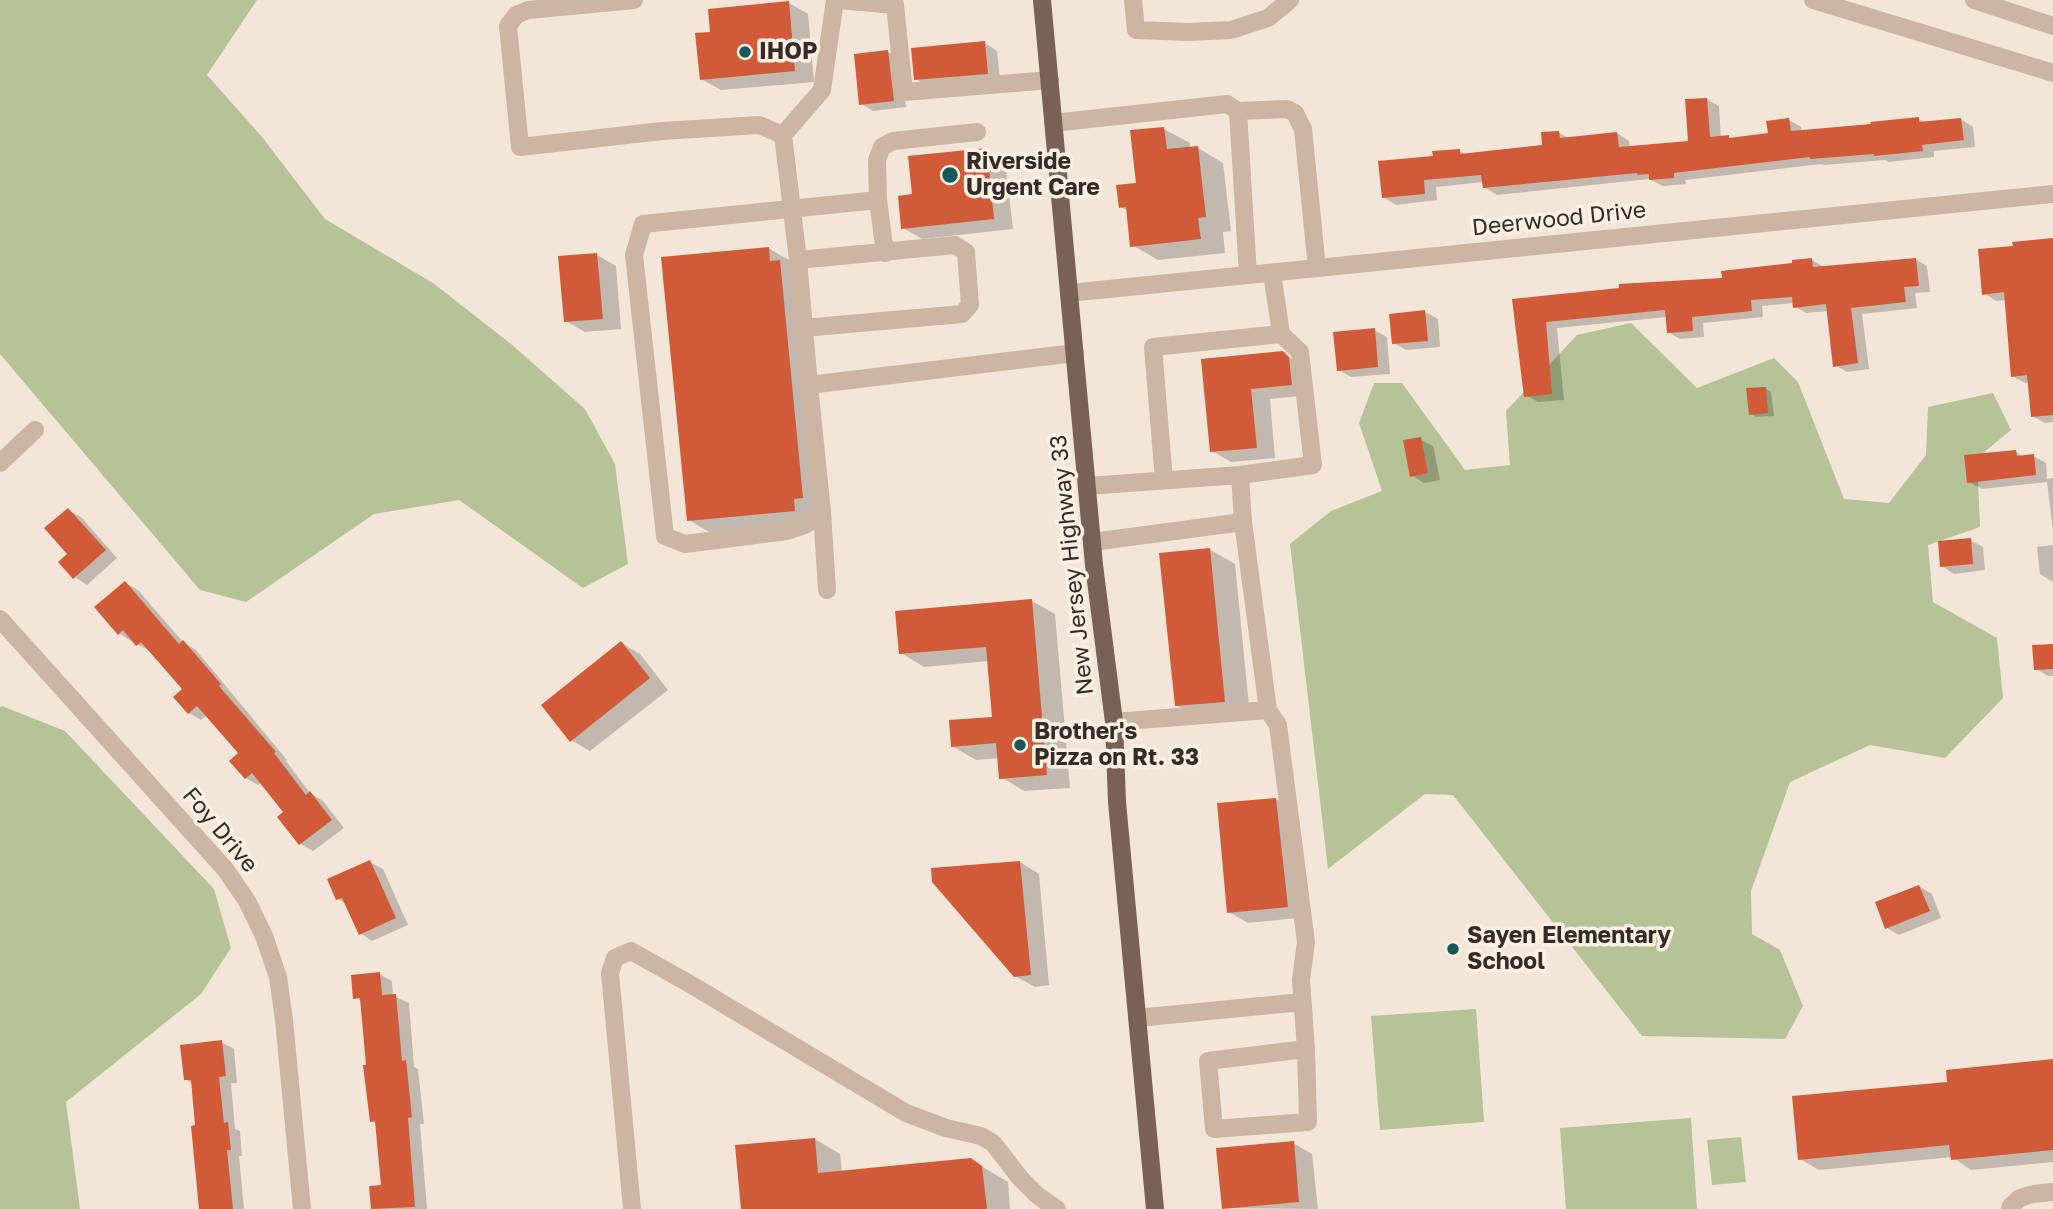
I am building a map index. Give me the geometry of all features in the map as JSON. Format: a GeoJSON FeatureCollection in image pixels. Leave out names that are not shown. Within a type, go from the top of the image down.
{"type":"FeatureCollection","features":[{"type":"Feature","properties":{"kind":"main road","name":"New Jersey Highway 33"},"geometry":{"type":"LineString","coordinates":[[1042,0],[1092,542],[1114,722],[1117,802],[1155,1209]]}},
{"type":"Feature","properties":{"kind":"street"},"geometry":{"type":"LineString","coordinates":[[634,0],[528,10],[516,15],[508,26],[520,147],[662,131],[759,125],[783,135]]}},
{"type":"Feature","properties":{"kind":"street"},"geometry":{"type":"LineString","coordinates":[[827,590],[793,208],[783,135],[821,90],[836,0],[895,5],[904,92],[1050,80]]}},
{"type":"Feature","properties":{"kind":"street"},"geometry":{"type":"LineString","coordinates":[[1133,0],[1136,30],[1188,32],[1231,30],[1268,18],[1290,0]]}},
{"type":"Feature","properties":{"kind":"street"},"geometry":{"type":"LineString","coordinates":[[1813,0],[2053,73]]}},
{"type":"Feature","properties":{"kind":"street"},"geometry":{"type":"LineString","coordinates":[[1974,0],[2053,26]]}},
{"type":"Feature","properties":{"kind":"street"},"geometry":{"type":"LineString","coordinates":[[1053,123],[1227,104],[1238,111],[1287,109],[1295,113],[1303,129],[1317,268]]}},
{"type":"Feature","properties":{"kind":"street"},"geometry":{"type":"LineString","coordinates":[[1238,111],[1248,275]]}},
{"type":"Feature","properties":{"kind":"street"},"geometry":{"type":"LineString","coordinates":[[885,253],[878,200],[877,160],[882,147],[893,141],[977,132]]}},
{"type":"Feature","properties":{"kind":"street","name":"Deerwood Drive"},"geometry":{"type":"LineString","coordinates":[[1069,293],[2053,194]]}},
{"type":"Feature","properties":{"kind":"street"},"geometry":{"type":"LineString","coordinates":[[822,512],[805,525],[787,531],[685,544],[665,536],[634,255],[643,224],[878,200]]}},
{"type":"Feature","properties":{"kind":"street"},"geometry":{"type":"LineString","coordinates":[[798,260],[955,245],[966,252],[970,305],[961,314],[803,328]]}},
{"type":"Feature","properties":{"kind":"street"},"geometry":{"type":"LineString","coordinates":[[1087,486],[1240,475],[1313,465],[1300,352],[1281,334],[1272,273]]}},
{"type":"Feature","properties":{"kind":"street"},"geometry":{"type":"LineString","coordinates":[[1164,480],[1153,347],[1281,334]]}},
{"type":"Feature","properties":{"kind":"street"},"geometry":{"type":"LineString","coordinates":[[808,385],[1075,354]]}},
{"type":"Feature","properties":{"kind":"street"},"geometry":{"type":"LineString","coordinates":[[0,463],[35,430]]}},
{"type":"Feature","properties":{"kind":"street"},"geometry":{"type":"LineString","coordinates":[[1240,475],[1243,522],[1268,710],[1278,725],[1306,942],[1301,980],[1306,1049],[1308,1122],[1214,1129],[1208,1061],[1306,1049]]}},
{"type":"Feature","properties":{"kind":"street"},"geometry":{"type":"LineString","coordinates":[[1092,542],[1243,522]]}},
{"type":"Feature","properties":{"kind":"street","name":"Foy Drive"},"geometry":{"type":"LineString","coordinates":[[0,619],[225,869],[247,901],[264,936],[278,977],[302,1209]]}},
{"type":"Feature","properties":{"kind":"street"},"geometry":{"type":"LineString","coordinates":[[1114,722],[1268,710]]}},
{"type":"Feature","properties":{"kind":"street"},"geometry":{"type":"LineString","coordinates":[[632,1209],[610,973],[615,958],[631,951],[906,1113],[946,1128],[981,1136],[993,1143],[1020,1178],[1037,1195],[1057,1209]]}},
{"type":"Feature","properties":{"kind":"street"},"geometry":{"type":"LineString","coordinates":[[1137,1018],[1302,1002]]}},
{"type":"Feature","properties":{"kind":"street"},"geometry":{"type":"LineString","coordinates":[[2010,1209],[2020,1198],[2053,1192]]}},
{"type":"Feature","properties":{"kind":"green space"},"geometry":{"type":"Polygon","coordinates":[[[0,0],[257,0],[207,75],[262,137],[325,219],[433,283],[511,344],[585,409],[615,464],[628,564],[583,588],[459,500],[374,514],[246,602],[200,590],[0,354],[0,0]]]}},
{"type":"Feature","properties":{"kind":"green space"},"geometry":{"type":"Polygon","coordinates":[[[1631,323],[1697,388],[1774,358],[1798,382],[1844,499],[1889,503],[1926,455],[1928,407],[1993,393],[2011,430],[1977,458],[1980,527],[1928,545],[1933,602],[1997,638],[2003,698],[1945,758],[1870,745],[1790,782],[1751,891],[1752,934],[1780,950],[1803,1006],[1785,1039],[1642,1036],[1453,795],[1425,794],[1328,869],[1290,544],[1331,511],[1382,491],[1359,423],[1374,383],[1402,383],[1465,470],[1510,465],[1506,411],[1577,335],[1631,323]]]}},
{"type":"Feature","properties":{"kind":"green space"},"geometry":{"type":"Polygon","coordinates":[[[2,706],[65,731],[214,889],[231,948],[201,994],[66,1102],[80,1209],[0,1209],[2,706]]]}},
{"type":"Feature","properties":{"kind":"green space"},"geometry":{"type":"Polygon","coordinates":[[[1476,1009],[1484,1122],[1380,1130],[1371,1016],[1476,1009]]]}},
{"type":"Feature","properties":{"kind":"green space"},"geometry":{"type":"Polygon","coordinates":[[[1691,1118],[1697,1209],[1566,1209],[1560,1128],[1691,1118]]]}},
{"type":"Feature","properties":{"kind":"green space"},"geometry":{"type":"Polygon","coordinates":[[[1741,1137],[1746,1182],[1712,1185],[1707,1140],[1741,1137]]]}},
{"type":"Feature","properties":{"kind":"building","name":"IHOP"},"geometry":{"type":"Polygon","coordinates":[[[789,1],[795,71],[700,80],[695,33],[710,32],[708,9],[789,1]]]}},
{"type":"Feature","properties":{"kind":"building"},"geometry":{"type":"Polygon","coordinates":[[[985,41],[988,74],[914,80],[911,48],[985,41]]]}},
{"type":"Feature","properties":{"kind":"building"},"geometry":{"type":"Polygon","coordinates":[[[888,50],[894,101],[859,105],[854,54],[888,50]]]}},
{"type":"Feature","properties":{"kind":"building"},"geometry":{"type":"Polygon","coordinates":[[[1707,98],[1710,137],[1729,135],[1729,138],[1768,133],[1766,121],[1789,118],[1791,131],[1919,117],[1919,122],[1961,118],[1964,140],[1922,145],[1923,151],[1874,156],[1810,157],[1674,173],[1674,178],[1649,180],[1649,174],[1637,173],[1483,188],[1481,175],[1424,180],[1425,194],[1382,198],[1378,161],[1433,156],[1432,151],[1460,149],[1460,154],[1542,145],[1541,132],[1559,131],[1560,138],[1617,132],[1619,147],[1688,141],[1685,99],[1707,98]]]}},
{"type":"Feature","properties":{"kind":"building"},"geometry":{"type":"Polygon","coordinates":[[[1164,127],[1167,149],[1198,146],[1206,217],[1198,218],[1201,239],[1130,247],[1126,207],[1119,208],[1116,185],[1136,183],[1130,130],[1164,127]]]}},
{"type":"Feature","properties":{"kind":"building","name":"Riverside Urgent Care"},"geometry":{"type":"Polygon","coordinates":[[[987,148],[994,219],[901,229],[898,196],[912,194],[908,156],[987,148]]]}},
{"type":"Feature","properties":{"kind":"building"},"geometry":{"type":"Polygon","coordinates":[[[2053,238],[2053,415],[2031,417],[2027,375],[2011,377],[2004,292],[1982,295],[1978,249],[2013,246],[2012,242],[2053,238]]]}},
{"type":"Feature","properties":{"kind":"building"},"geometry":{"type":"Polygon","coordinates":[[[769,247],[770,261],[780,260],[803,498],[794,499],[795,511],[687,521],[661,257],[769,247]]]}},
{"type":"Feature","properties":{"kind":"building"},"geometry":{"type":"Polygon","coordinates":[[[597,253],[603,319],[564,322],[558,256],[597,253]]]}},
{"type":"Feature","properties":{"kind":"building"},"geometry":{"type":"Polygon","coordinates":[[[1812,258],[1813,267],[1916,258],[1919,286],[1904,287],[1906,302],[1851,308],[1858,363],[1833,367],[1826,304],[1793,308],[1792,297],[1751,300],[1752,311],[1692,317],[1693,331],[1667,333],[1665,310],[1546,322],[1552,394],[1524,397],[1512,299],[1619,288],[1619,284],[1722,278],[1721,271],[1792,263],[1792,260],[1812,258]]]}},
{"type":"Feature","properties":{"kind":"building"},"geometry":{"type":"Polygon","coordinates":[[[1425,310],[1428,341],[1392,344],[1389,314],[1425,310]]]}},
{"type":"Feature","properties":{"kind":"building"},"geometry":{"type":"Polygon","coordinates":[[[1375,328],[1378,367],[1337,371],[1333,332],[1375,328]]]}},
{"type":"Feature","properties":{"kind":"building"},"geometry":{"type":"Polygon","coordinates":[[[1283,351],[1289,357],[1292,385],[1251,389],[1257,448],[1210,452],[1201,359],[1283,351]]]}},
{"type":"Feature","properties":{"kind":"building"},"geometry":{"type":"Polygon","coordinates":[[[1766,387],[1768,413],[1749,415],[1746,388],[1766,387]]]}},
{"type":"Feature","properties":{"kind":"building"},"geometry":{"type":"Polygon","coordinates":[[[1421,437],[1428,473],[1410,477],[1403,440],[1421,437]]]}},
{"type":"Feature","properties":{"kind":"building"},"geometry":{"type":"Polygon","coordinates":[[[2016,450],[2017,456],[2034,454],[2036,475],[1967,483],[1964,455],[2016,450]]]}},
{"type":"Feature","properties":{"kind":"building"},"geometry":{"type":"Polygon","coordinates":[[[68,508],[106,550],[73,579],[58,562],[67,554],[44,528],[68,508]]]}},
{"type":"Feature","properties":{"kind":"building"},"geometry":{"type":"Polygon","coordinates":[[[1971,538],[1973,564],[1940,567],[1938,541],[1971,538]]]}},
{"type":"Feature","properties":{"kind":"building"},"geometry":{"type":"Polygon","coordinates":[[[1210,548],[1225,702],[1175,706],[1159,553],[1210,548]]]}},
{"type":"Feature","properties":{"kind":"building"},"geometry":{"type":"Polygon","coordinates":[[[125,581],[179,644],[183,640],[276,752],[274,753],[306,795],[310,791],[332,820],[299,845],[277,817],[283,812],[252,773],[245,779],[229,761],[238,753],[197,706],[188,714],[173,697],[182,689],[141,642],[136,646],[123,630],[118,635],[94,607],[125,581]]]}},
{"type":"Feature","properties":{"kind":"building"},"geometry":{"type":"Polygon","coordinates":[[[1032,599],[1047,775],[999,779],[996,743],[951,747],[949,720],[992,717],[986,647],[899,654],[895,611],[1032,599]]]}},
{"type":"Feature","properties":{"kind":"building"},"geometry":{"type":"Polygon","coordinates":[[[621,641],[650,678],[570,742],[541,705],[621,641]]]}},
{"type":"Feature","properties":{"kind":"building"},"geometry":{"type":"Polygon","coordinates":[[[2053,644],[2053,669],[2034,670],[2032,645],[2053,644]]]}},
{"type":"Feature","properties":{"kind":"building"},"geometry":{"type":"Polygon","coordinates":[[[1276,798],[1288,907],[1227,913],[1217,803],[1276,798]]]}},
{"type":"Feature","properties":{"kind":"building"},"geometry":{"type":"Polygon","coordinates":[[[370,860],[396,918],[359,935],[342,898],[336,900],[327,879],[370,860]]]}},
{"type":"Feature","properties":{"kind":"building"},"geometry":{"type":"Polygon","coordinates":[[[1020,861],[1031,975],[1014,977],[932,882],[931,868],[1020,861]]]}},
{"type":"Feature","properties":{"kind":"building"},"geometry":{"type":"Polygon","coordinates":[[[1919,885],[1930,911],[1885,929],[1875,902],[1919,885]]]}},
{"type":"Feature","properties":{"kind":"building"},"geometry":{"type":"Polygon","coordinates":[[[380,972],[382,995],[396,994],[402,1061],[406,1060],[412,1117],[408,1118],[415,1207],[371,1209],[369,1186],[381,1185],[375,1121],[370,1122],[363,1065],[366,1065],[360,998],[353,999],[351,975],[380,972]]]}},
{"type":"Feature","properties":{"kind":"building"},"geometry":{"type":"Polygon","coordinates":[[[222,1040],[226,1076],[219,1077],[224,1123],[228,1122],[231,1150],[227,1150],[233,1209],[199,1209],[191,1126],[195,1125],[191,1080],[184,1080],[180,1045],[222,1040]]]}},
{"type":"Feature","properties":{"kind":"building"},"geometry":{"type":"Polygon","coordinates":[[[2053,1059],[2053,1150],[1951,1160],[1949,1145],[1798,1160],[1792,1096],[1947,1082],[1946,1070],[2053,1059]]]}},
{"type":"Feature","properties":{"kind":"building"},"geometry":{"type":"Polygon","coordinates":[[[815,1138],[818,1173],[971,1158],[982,1166],[987,1209],[741,1209],[735,1145],[815,1138]]]}},
{"type":"Feature","properties":{"kind":"building"},"geometry":{"type":"Polygon","coordinates":[[[1294,1141],[1299,1202],[1222,1209],[1216,1148],[1294,1141]]]}},
{"type":"Feature","properties":{"kind":"place","name":"IHOP"},"geometry":{"type":"Point","coordinates":[745,52]}},
{"type":"Feature","properties":{"kind":"place","name":"Riverside Urgent Care"},"geometry":{"type":"Point","coordinates":[950,175]}},
{"type":"Feature","properties":{"kind":"place","name":"Brother's Pizza on Rt. 33"},"geometry":{"type":"Point","coordinates":[1020,745]}},
{"type":"Feature","properties":{"kind":"place","name":"Sayen Elementary School"},"geometry":{"type":"Point","coordinates":[1453,949]}}]}
